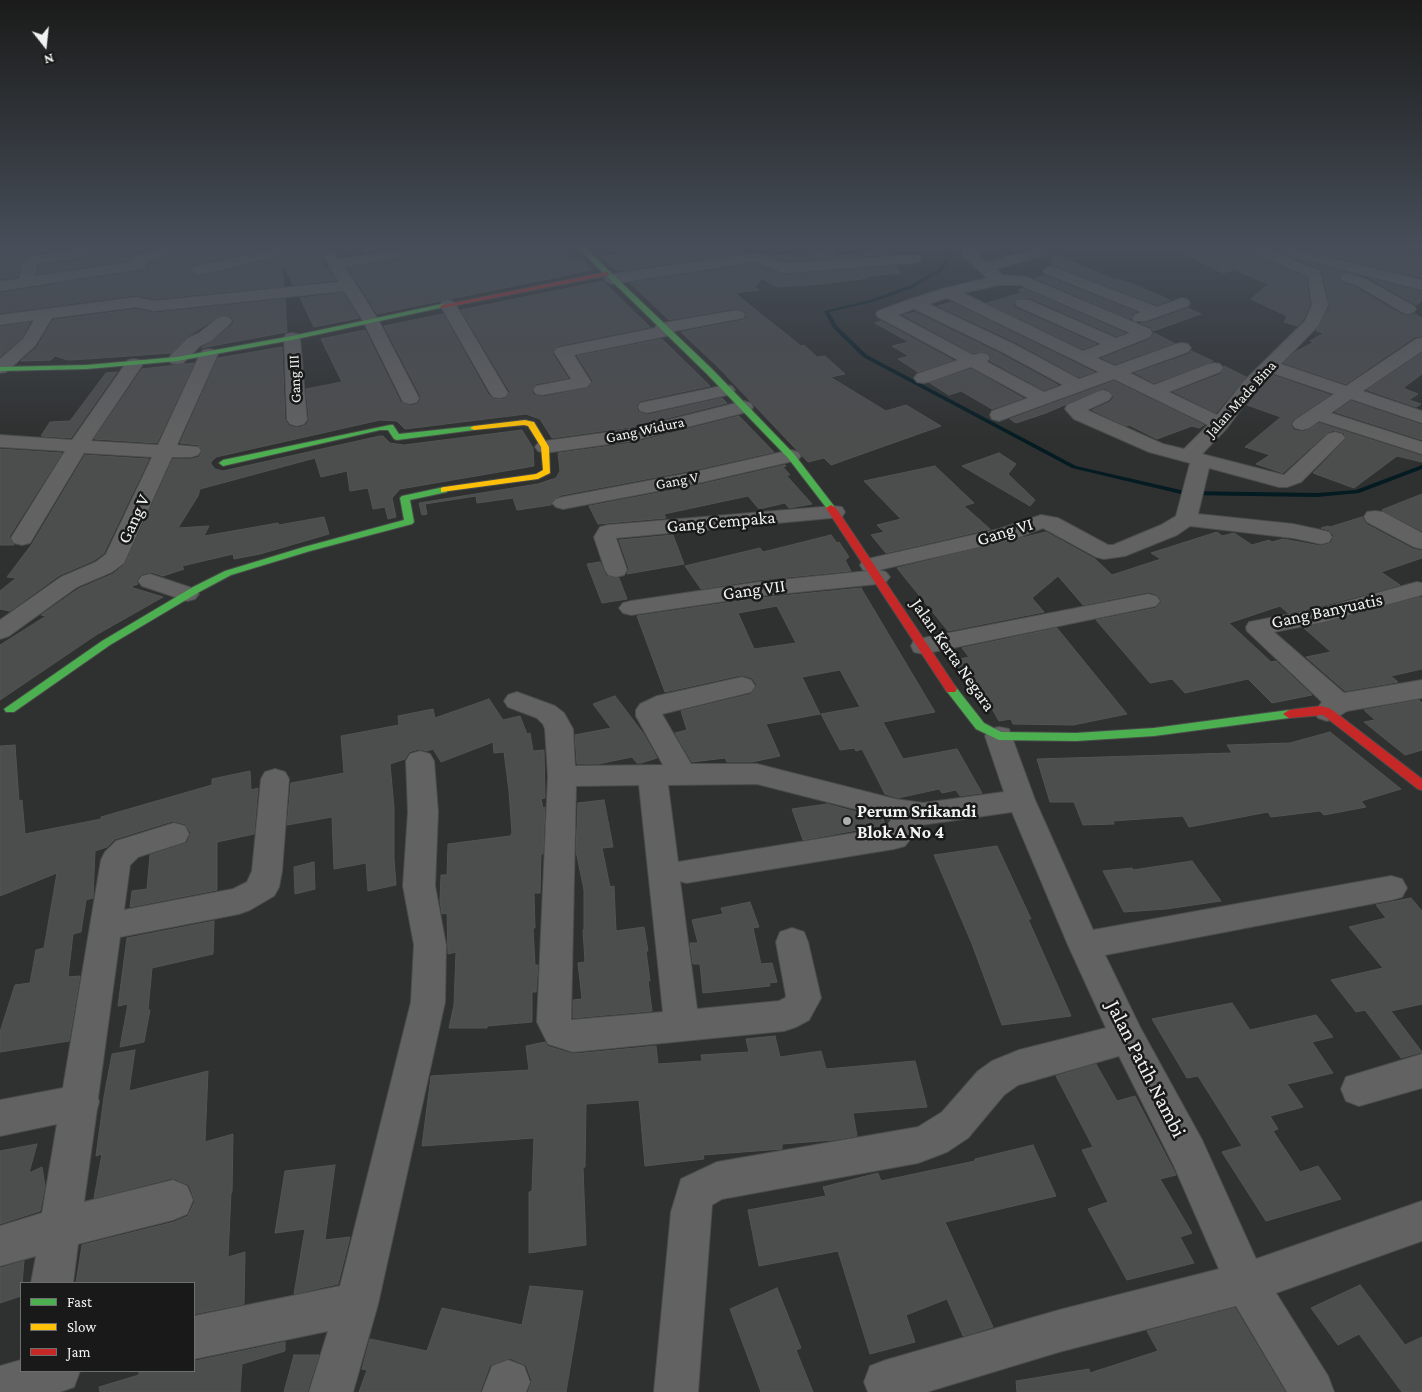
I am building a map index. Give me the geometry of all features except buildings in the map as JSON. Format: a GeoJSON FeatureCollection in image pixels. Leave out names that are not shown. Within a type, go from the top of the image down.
{"type":"FeatureCollection","features":[{"type":"Feature","properties":{"kind":"street"},"geometry":{"type":"LineString","coordinates":[[0,320],[74,311]]}},
{"type":"Feature","properties":{"kind":"street"},"geometry":{"type":"LineString","coordinates":[[365,311],[410,398]]}},
{"type":"Feature","properties":{"kind":"street"},"geometry":{"type":"LineString","coordinates":[[0,368],[134,364],[178,359],[292,338],[419,311]]}},
{"type":"Feature","properties":{"kind":"street"},"geometry":{"type":"LineString","coordinates":[[451,311],[499,392]]}},
{"type":"Feature","properties":{"kind":"street","name":"Jalan Kerta Negara"},"geometry":{"type":"LineString","coordinates":[[646,311],[791,456],[834,512],[875,571],[923,646],[980,726],[999,736],[1041,738],[1136,733],[1237,722],[1333,708]]}},
{"type":"Feature","properties":{"kind":"street"},"geometry":{"type":"LineString","coordinates":[[892,311],[884,314],[1043,399]]}},
{"type":"Feature","properties":{"kind":"street"},"geometry":{"type":"LineString","coordinates":[[931,311],[1008,348],[1078,386]]}},
{"type":"Feature","properties":{"kind":"street"},"geometry":{"type":"LineString","coordinates":[[986,311],[1220,424]]}},
{"type":"Feature","properties":{"kind":"street"},"geometry":{"type":"LineString","coordinates":[[990,313],[997,311]]}},
{"type":"Feature","properties":{"kind":"street"},"geometry":{"type":"LineString","coordinates":[[1039,311],[1116,345]]}},
{"type":"Feature","properties":{"kind":"street"},"geometry":{"type":"LineString","coordinates":[[1083,357],[1144,334],[1095,311]]}},
{"type":"Feature","properties":{"kind":"street"},"geometry":{"type":"LineString","coordinates":[[1123,323],[1159,311]]}},
{"type":"Feature","properties":{"kind":"street","name":"Jalan Made Bina"},"geometry":{"type":"LineString","coordinates":[[1195,466],[1220,424],[1250,385],[1312,322],[1317,311]]}},
{"type":"Feature","properties":{"kind":"street"},"geometry":{"type":"LineString","coordinates":[[0,368],[29,342],[46,315]]}},
{"type":"Feature","properties":{"kind":"street"},"geometry":{"type":"LineString","coordinates":[[542,390],[581,384],[582,382],[563,352],[737,315]]}},
{"type":"Feature","properties":{"kind":"street"},"geometry":{"type":"LineString","coordinates":[[178,359],[194,342],[205,337],[224,321]]}},
{"type":"Feature","properties":{"kind":"street"},"geometry":{"type":"LineString","coordinates":[[923,378],[1040,337]]}},
{"type":"Feature","properties":{"kind":"street","name":"Gang III"},"geometry":{"type":"LineString","coordinates":[[292,338],[297,420]]}},
{"type":"Feature","properties":{"kind":"street"},"geometry":{"type":"LineString","coordinates":[[1422,343],[1310,419],[1422,448]]}},
{"type":"Feature","properties":{"kind":"street"},"geometry":{"type":"LineString","coordinates":[[999,414],[1182,348]]}},
{"type":"Feature","properties":{"kind":"street","name":"Gang V"},"geometry":{"type":"LineString","coordinates":[[0,631],[68,582],[112,563],[146,494],[163,452],[209,354]]}},
{"type":"Feature","properties":{"kind":"street"},"geometry":{"type":"LineString","coordinates":[[22,538],[78,446],[134,364]]}},
{"type":"Feature","properties":{"kind":"street"},"geometry":{"type":"LineString","coordinates":[[1269,366],[1348,393],[1420,414]]}},
{"type":"Feature","properties":{"kind":"street"},"geometry":{"type":"LineString","coordinates":[[1153,392],[1214,368]]}},
{"type":"Feature","properties":{"kind":"street"},"geometry":{"type":"LineString","coordinates":[[647,407],[726,390]]}},
{"type":"Feature","properties":{"kind":"street"},"geometry":{"type":"LineString","coordinates":[[1103,396],[1074,409],[1081,415],[1195,466],[1287,481],[1294,478],[1335,438]]}},
{"type":"Feature","properties":{"kind":"street","name":"Gang Widura"},"geometry":{"type":"LineString","coordinates":[[545,447],[632,435],[744,407]]}},
{"type":"Feature","properties":{"kind":"street"},"geometry":{"type":"LineString","coordinates":[[10,709],[106,643],[220,576],[247,566],[409,522],[405,498],[408,496],[545,474],[547,471],[545,447],[531,424],[525,422],[404,437],[397,437],[393,429],[384,427],[336,436],[223,463]]}},
{"type":"Feature","properties":{"kind":"street"},"geometry":{"type":"LineString","coordinates":[[0,441],[163,452],[191,451]]}},
{"type":"Feature","properties":{"kind":"street","name":"Gang V"},"geometry":{"type":"LineString","coordinates":[[563,502],[694,478],[791,456]]}},
{"type":"Feature","properties":{"kind":"street"},"geometry":{"type":"LineString","coordinates":[[1195,466],[1188,510],[1321,537]]}},
{"type":"Feature","properties":{"kind":"street","name":"Gang VI"},"geometry":{"type":"LineString","coordinates":[[875,571],[1044,521],[1104,552],[1117,551],[1169,530],[1188,510]]}},
{"type":"Feature","properties":{"kind":"street","name":"Gang Cempaka"},"geometry":{"type":"LineString","coordinates":[[608,532],[834,512]]}},
{"type":"Feature","properties":{"kind":"street"},"geometry":{"type":"LineString","coordinates":[[1375,517],[1416,534]]}},
{"type":"Feature","properties":{"kind":"street"},"geometry":{"type":"LineString","coordinates":[[608,532],[605,537],[616,570]]}},
{"type":"Feature","properties":{"kind":"street","name":"Gang VII"},"geometry":{"type":"LineString","coordinates":[[631,608],[875,571]]}},
{"type":"Feature","properties":{"kind":"street"},"geometry":{"type":"LineString","coordinates":[[150,581],[187,594]]}},
{"type":"Feature","properties":{"kind":"street","name":"Gang Banyuatis"},"geometry":{"type":"LineString","coordinates":[[1333,708],[1259,631],[1258,627],[1324,615],[1417,588]]}},
{"type":"Feature","properties":{"kind":"street"},"geometry":{"type":"LineString","coordinates":[[923,646],[1148,601]]}},
{"type":"Feature","properties":{"kind":"street"},"geometry":{"type":"LineString","coordinates":[[682,1024],[667,775],[649,716],[649,710],[657,705],[742,686]]}},
{"type":"Feature","properties":{"kind":"street"},"geometry":{"type":"LineString","coordinates":[[1333,708],[1422,689]]}},
{"type":"Feature","properties":{"kind":"street"},"geometry":{"type":"LineString","coordinates":[[518,701],[546,712],[555,719],[559,729],[562,776],[555,1027],[560,1033],[573,1036],[682,1024],[784,1016],[797,1009],[804,998],[792,942]]}},
{"type":"Feature","properties":{"kind":"street"},"geometry":{"type":"LineString","coordinates":[[1333,708],[1422,786]]}},
{"type":"Feature","properties":{"kind":"street","name":"Jalan Patih Nambi"},"geometry":{"type":"LineString","coordinates":[[999,736],[1021,800],[1084,945],[1128,1038],[1188,1152],[1246,1283],[1312,1392]]}},
{"type":"Feature","properties":{"kind":"street"},"geometry":{"type":"LineString","coordinates":[[331,1392],[357,1304],[428,1002],[430,945],[419,886],[423,812],[420,761]]}},
{"type":"Feature","properties":{"kind":"street"},"geometry":{"type":"LineString","coordinates":[[562,776],[758,774],[913,814],[951,812],[1021,800]]}},
{"type":"Feature","properties":{"kind":"street"},"geometry":{"type":"LineString","coordinates":[[105,927],[239,901],[258,891],[263,886],[267,872],[275,779]]}},
{"type":"Feature","properties":{"kind":"street"},"geometry":{"type":"LineString","coordinates":[[686,871],[894,838],[913,814]]}},
{"type":"Feature","properties":{"kind":"street"},"geometry":{"type":"LineString","coordinates":[[52,1282],[81,1102],[116,860],[127,849],[174,834]]}},
{"type":"Feature","properties":{"kind":"street"},"geometry":{"type":"LineString","coordinates":[[1084,945],[1392,888]]}},
{"type":"Feature","properties":{"kind":"street"},"geometry":{"type":"LineString","coordinates":[[676,1392],[691,1212],[695,1193],[716,1181],[918,1145],[934,1139],[955,1125],[991,1083],[1005,1073],[1019,1066],[1128,1038]]}},
{"type":"Feature","properties":{"kind":"street"},"geometry":{"type":"LineString","coordinates":[[1359,1089],[1422,1071]]}},
{"type":"Feature","properties":{"kind":"street"},"geometry":{"type":"LineString","coordinates":[[0,1118],[81,1102]]}},
{"type":"Feature","properties":{"kind":"street"},"geometry":{"type":"LineString","coordinates":[[0,1246],[61,1228],[173,1200]]}},
{"type":"Feature","properties":{"kind":"street"},"geometry":{"type":"LineString","coordinates":[[886,1382],[1059,1331],[1246,1283],[1422,1221]]}},
{"type":"Feature","properties":{"kind":"street"},"geometry":{"type":"LineString","coordinates":[[195,1337],[357,1304]]}},
{"type":"Feature","properties":{"kind":"waterway"},"geometry":{"type":"LineString","coordinates":[[826,311],[835,327],[865,356],[1074,467],[1185,493],[1317,495],[1357,492],[1422,467]]}},
{"type":"Feature","properties":{"kind":"traffic: fast"},"geometry":{"type":"LineString","coordinates":[[0,369],[87,367],[177,359],[292,338],[419,311]]}},
{"type":"Feature","properties":{"kind":"traffic: fast"},"geometry":{"type":"LineString","coordinates":[[647,311],[710,372],[791,456],[831,508]]}},
{"type":"Feature","properties":{"kind":"traffic: fast"},"geometry":{"type":"LineString","coordinates":[[223,463],[380,428],[390,427],[397,437],[474,428]]}},
{"type":"Feature","properties":{"kind":"traffic: fast"},"geometry":{"type":"LineString","coordinates":[[10,709],[106,643],[197,589],[228,573],[307,549],[409,522],[405,498],[444,490]]}},
{"type":"Feature","properties":{"kind":"traffic: fast"},"geometry":{"type":"LineString","coordinates":[[951,689],[980,726],[999,736],[1076,737],[1154,732],[1289,714]]}},
{"type":"Feature","properties":{"kind":"traffic: slow"},"geometry":{"type":"LineString","coordinates":[[444,490],[538,476],[547,471],[545,447],[531,424],[525,422],[474,428]]}},
{"type":"Feature","properties":{"kind":"traffic: jam"},"geometry":{"type":"LineString","coordinates":[[831,508],[951,689]]}},
{"type":"Feature","properties":{"kind":"traffic: jam"},"geometry":{"type":"LineString","coordinates":[[1289,714],[1321,710],[1327,712],[1422,786]]}},
{"type":"Feature","properties":{"kind":"place","name":"Perum Srikandi Blok A No 4"},"geometry":{"type":"Point","coordinates":[847,821]}}]}
